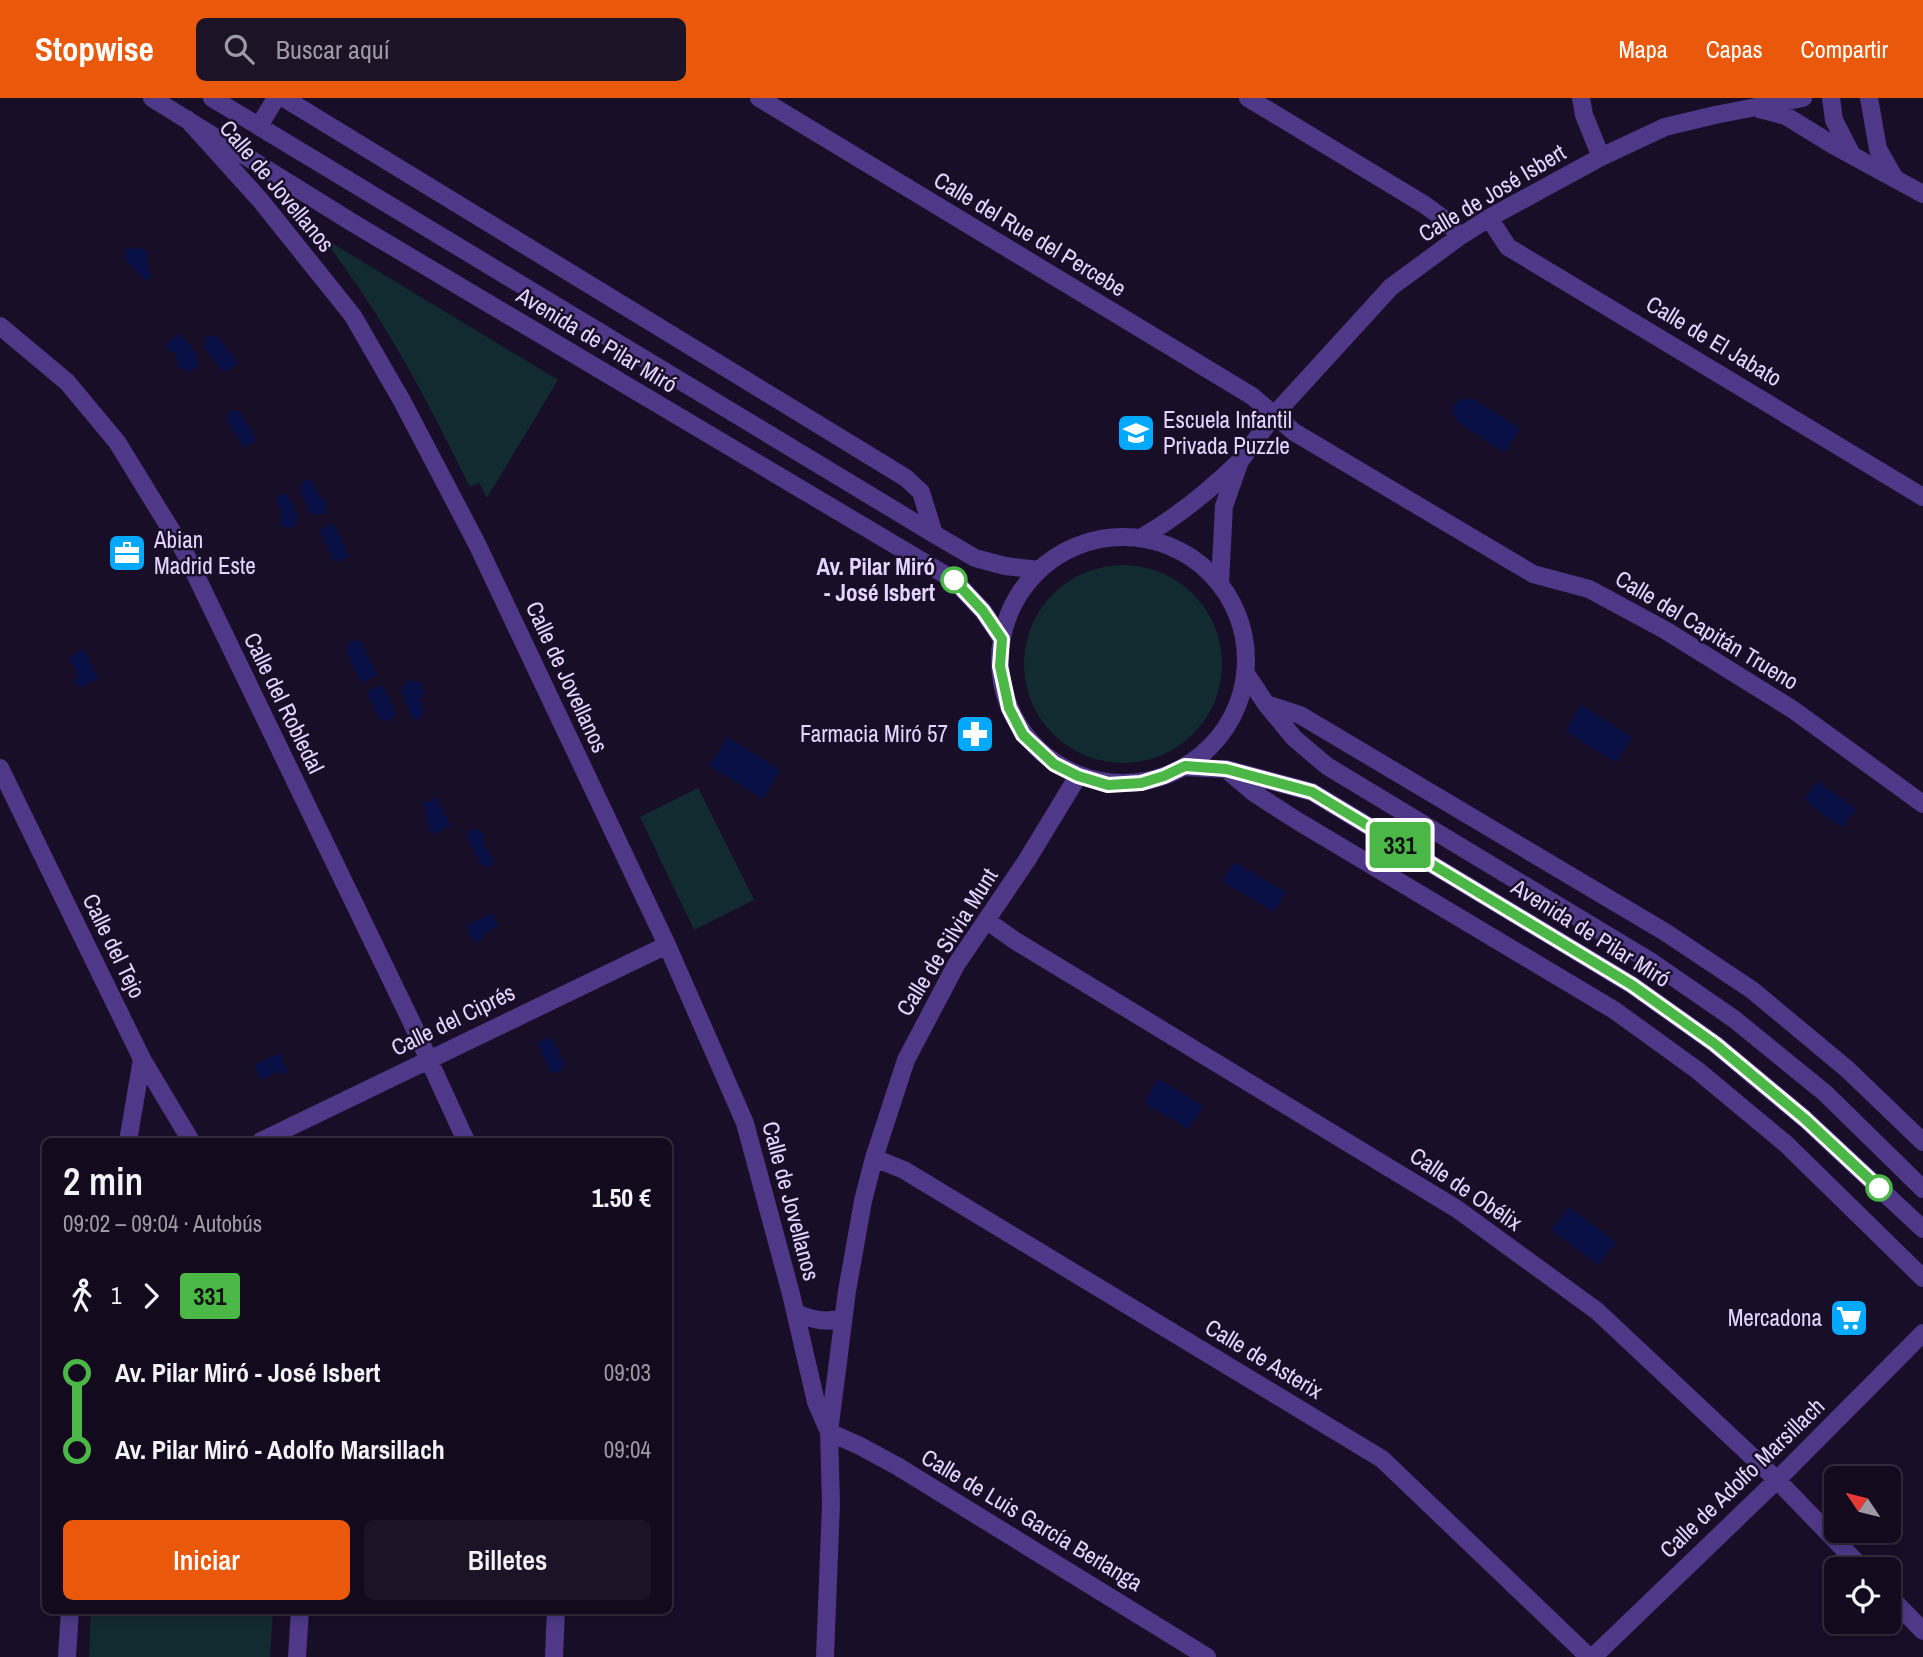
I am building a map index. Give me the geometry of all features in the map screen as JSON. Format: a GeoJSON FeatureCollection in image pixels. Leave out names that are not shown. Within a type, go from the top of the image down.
{"type":"FeatureCollection","features":[{"type":"Feature","properties":{"kind":"street","name":"Avenida de Pilar Miró"},"geometry":{"type":"LineString","coordinates":[[152,98],[354,223],[954,580],[983,611],[1002,639]]}},
{"type":"Feature","properties":{"kind":"street","name":"Avenida de Pilar Miró"},"geometry":{"type":"LineString","coordinates":[[212,98],[975,558],[1005,566],[1039,570]]}},
{"type":"Feature","properties":{"kind":"street"},"geometry":{"type":"LineString","coordinates":[[258,126],[276,98]]}},
{"type":"Feature","properties":{"kind":"street","name":"Avenida de Pilar Miró"},"geometry":{"type":"LineString","coordinates":[[284,98],[906,478],[920,492],[934,534]]}},
{"type":"Feature","properties":{"kind":"street","name":"Calle del Rue del Percebe"},"geometry":{"type":"LineString","coordinates":[[759,98],[1252,396],[1275,414]]}},
{"type":"Feature","properties":{"kind":"street"},"geometry":{"type":"LineString","coordinates":[[1248,98],[1425,205],[1448,222],[1459,237]]}},
{"type":"Feature","properties":{"kind":"street"},"geometry":{"type":"LineString","coordinates":[[1581,98],[1584,115],[1601,157]]}},
{"type":"Feature","properties":{"kind":"street","name":"Calle de José Isbert"},"geometry":{"type":"LineString","coordinates":[[1144,536],[1205,494],[1240,461],[1275,414],[1391,287],[1459,237],[1601,157],[1665,127],[1803,98]]}},
{"type":"Feature","properties":{"kind":"street"},"geometry":{"type":"LineString","coordinates":[[1831,98],[1834,120],[1852,155]]}},
{"type":"Feature","properties":{"kind":"street"},"geometry":{"type":"LineString","coordinates":[[1869,98],[1878,149],[1894,177]]}},
{"type":"Feature","properties":{"kind":"street"},"geometry":{"type":"LineString","coordinates":[[1757,108],[1786,116],[1923,194]]}},
{"type":"Feature","properties":{"kind":"street","name":"Calle de Jovellanos"},"geometry":{"type":"LineString","coordinates":[[187,119],[261,201],[354,316],[402,401],[477,544],[667,945],[745,1123],[796,1312],[816,1402],[829,1433],[831,1504],[825,1657]]}},
{"type":"Feature","properties":{"kind":"street","name":"Calle de El Jabato"},"geometry":{"type":"LineString","coordinates":[[1489,218],[1508,247],[1923,497]]}},
{"type":"Feature","properties":{"kind":"street","name":"Calle del Robledal"},"geometry":{"type":"LineString","coordinates":[[0,326],[67,382],[117,442],[184,551],[465,1138]]}},
{"type":"Feature","properties":{"kind":"street","name":"Calle del Capitán Trueno"},"geometry":{"type":"LineString","coordinates":[[1275,414],[1294,432],[1532,574],[1589,589],[1665,630],[1792,709],[1923,804]]}},
{"type":"Feature","properties":{"kind":"street","name":"Calle de José Isbert"},"geometry":{"type":"LineString","coordinates":[[1220,583],[1224,506],[1240,461]]}},
{"type":"Feature","properties":{"kind":"street"},"geometry":{"type":"LineString","coordinates":[[1122,536],[1144,536],[1171,545],[1189,555],[1220,583],[1233,602],[1242,633],[1245,672],[1238,704],[1211,746],[1185,766],[1164,776],[1141,783],[1108,785],[1078,776],[1054,764],[1023,735],[1009,708],[1000,666],[1002,639],[1022,590],[1039,570],[1066,550],[1075,547],[1122,536]]}},
{"type":"Feature","properties":{"kind":"street","name":"Avenida de Pilar Miró"},"geometry":{"type":"LineString","coordinates":[[1245,672],[1266,704],[1294,738],[1327,766],[1650,961],[1734,1019],[1825,1093],[1923,1189]]}},
{"type":"Feature","properties":{"kind":"street","name":"Avenida de Pilar Miró"},"geometry":{"type":"LineString","coordinates":[[1266,704],[1300,715],[1676,939],[1752,990],[1847,1069],[1923,1142]]}},
{"type":"Feature","properties":{"kind":"street","name":"Avenida de Pilar Miró"},"geometry":{"type":"LineString","coordinates":[[1185,766],[1226,769],[1312,792],[1632,985],[1735,1060],[1805,1119],[1923,1230]]}},
{"type":"Feature","properties":{"kind":"street","name":"Calle del Tejo"},"geometry":{"type":"LineString","coordinates":[[0,768],[142,1059],[189,1138]]}},
{"type":"Feature","properties":{"kind":"street"},"geometry":{"type":"LineString","coordinates":[[1226,769],[1254,793],[1286,814],[1614,1010],[1676,1055],[1786,1144],[1923,1278]]}},
{"type":"Feature","properties":{"kind":"street","name":"Calle de Silvia Munt"},"geometry":{"type":"LineString","coordinates":[[829,1433],[843,1318],[863,1201],[906,1060],[956,965],[1027,860],[1078,776]]}},
{"type":"Feature","properties":{"kind":"street","name":"Calle de Obélix"},"geometry":{"type":"LineString","coordinates":[[986,920],[1014,940],[1457,1209],[1597,1311],[1777,1480],[1851,1557]]}},
{"type":"Feature","properties":{"kind":"street","name":"Calle del Ciprés"},"geometry":{"type":"LineString","coordinates":[[267,1138],[667,945]]}},
{"type":"Feature","properties":{"kind":"street"},"geometry":{"type":"LineString","coordinates":[[129,1138],[142,1059]]}},
{"type":"Feature","properties":{"kind":"street","name":"Calle de Asterix"},"geometry":{"type":"LineString","coordinates":[[874,1158],[904,1170],[1382,1459],[1591,1657]]}},
{"type":"Feature","properties":{"kind":"street","name":"Calle de Jovellanos"},"geometry":{"type":"LineString","coordinates":[[796,1312],[812,1320],[828,1322],[843,1318]]}},
{"type":"Feature","properties":{"kind":"street","name":"Calle de Adolfo Marsillach"},"geometry":{"type":"LineString","coordinates":[[1591,1657],[1777,1480],[1923,1333]]}},
{"type":"Feature","properties":{"kind":"street","name":"Calle de Luis García Berlanga"},"geometry":{"type":"LineString","coordinates":[[829,1433],[897,1466],[1196,1654]]}},
{"type":"Feature","properties":{"kind":"street"},"geometry":{"type":"LineString","coordinates":[[1901,1608],[1923,1631]]}},
{"type":"Feature","properties":{"kind":"street"},"geometry":{"type":"LineString","coordinates":[[67,1657],[70,1614]]}},
{"type":"Feature","properties":{"kind":"street"},"geometry":{"type":"LineString","coordinates":[[297,1657],[300,1614]]}},
{"type":"Feature","properties":{"kind":"street"},"geometry":{"type":"LineString","coordinates":[[554,1657],[556,1614]]}},
{"type":"Feature","properties":{"kind":"green space"},"geometry":{"type":"Polygon","coordinates":[[[330,242],[558,380],[487,498],[479,483],[470,487],[405,363],[328,245],[330,242]]]}},
{"type":"Feature","properties":{"kind":"green space"},"geometry":{"type":"Polygon","coordinates":[[[1123,565],[1161,572],[1178,581],[1193,594],[1206,609],[1215,626],[1222,664],[1215,702],[1206,719],[1193,734],[1178,747],[1161,756],[1123,763],[1085,756],[1068,747],[1053,734],[1040,719],[1031,702],[1024,664],[1031,626],[1040,609],[1053,594],[1068,581],[1085,572],[1123,565]]]}},
{"type":"Feature","properties":{"kind":"green space"},"geometry":{"type":"Polygon","coordinates":[[[698,788],[754,900],[694,930],[640,817],[698,788]]]}},
{"type":"Feature","properties":{"kind":"green space"},"geometry":{"type":"Polygon","coordinates":[[[91,1614],[273,1614],[270,1657],[89,1657],[91,1614]]]}},
{"type":"Feature","properties":{"kind":"shaded area"},"geometry":{"type":"Polygon","coordinates":[[[139,247],[148,252],[146,261],[151,275],[147,282],[124,259],[125,250],[139,247]]]}},
{"type":"Feature","properties":{"kind":"shaded area"},"geometry":{"type":"Polygon","coordinates":[[[180,333],[197,355],[198,365],[189,372],[178,367],[176,353],[168,350],[165,345],[180,333]]]}},
{"type":"Feature","properties":{"kind":"shaded area"},"geometry":{"type":"Polygon","coordinates":[[[213,335],[218,337],[238,363],[224,373],[204,347],[205,338],[213,335]]]}},
{"type":"Feature","properties":{"kind":"shaded area"},"geometry":{"type":"Polygon","coordinates":[[[1460,399],[1473,399],[1520,429],[1505,452],[1457,421],[1452,411],[1460,399]]]}},
{"type":"Feature","properties":{"kind":"shaded area"},"geometry":{"type":"Polygon","coordinates":[[[231,410],[240,412],[257,440],[244,448],[227,421],[227,414],[231,410]]]}},
{"type":"Feature","properties":{"kind":"shaded area"},"geometry":{"type":"Polygon","coordinates":[[[304,480],[312,482],[320,497],[325,500],[327,507],[323,514],[315,515],[310,512],[299,489],[304,480]]]}},
{"type":"Feature","properties":{"kind":"shaded area"},"geometry":{"type":"Polygon","coordinates":[[[284,493],[297,517],[296,525],[289,528],[279,522],[282,510],[276,501],[278,495],[284,493]]]}},
{"type":"Feature","properties":{"kind":"shaded area"},"geometry":{"type":"Polygon","coordinates":[[[333,523],[349,556],[335,563],[319,529],[333,523]]]}},
{"type":"Feature","properties":{"kind":"shaded area"},"geometry":{"type":"Polygon","coordinates":[[[355,640],[361,642],[377,675],[361,683],[345,650],[348,649],[348,643],[355,640]]]}},
{"type":"Feature","properties":{"kind":"shaded area"},"geometry":{"type":"Polygon","coordinates":[[[84,649],[98,679],[81,687],[75,684],[78,675],[69,657],[84,649]]]}},
{"type":"Feature","properties":{"kind":"shaded area"},"geometry":{"type":"Polygon","coordinates":[[[407,680],[420,683],[425,692],[420,700],[424,712],[418,720],[413,719],[401,691],[407,680]]]}},
{"type":"Feature","properties":{"kind":"shaded area"},"geometry":{"type":"Polygon","coordinates":[[[380,685],[383,686],[396,713],[389,722],[380,719],[367,694],[380,685]]]}},
{"type":"Feature","properties":{"kind":"shaded area"},"geometry":{"type":"Polygon","coordinates":[[[1581,705],[1632,737],[1616,763],[1565,731],[1581,705]]]}},
{"type":"Feature","properties":{"kind":"shaded area"},"geometry":{"type":"Polygon","coordinates":[[[727,737],[780,770],[763,799],[709,766],[727,737]]]}},
{"type":"Feature","properties":{"kind":"shaded area"},"geometry":{"type":"Polygon","coordinates":[[[1817,781],[1856,809],[1842,828],[1804,800],[1817,781]]]}},
{"type":"Feature","properties":{"kind":"shaded area"},"geometry":{"type":"Polygon","coordinates":[[[436,797],[451,826],[432,835],[422,804],[436,797]]]}},
{"type":"Feature","properties":{"kind":"shaded area"},"geometry":{"type":"Polygon","coordinates":[[[476,828],[483,835],[484,846],[493,858],[492,865],[487,867],[481,865],[467,838],[468,831],[476,828]]]}},
{"type":"Feature","properties":{"kind":"shaded area"},"geometry":{"type":"Polygon","coordinates":[[[1234,862],[1286,892],[1274,912],[1222,881],[1234,862]]]}},
{"type":"Feature","properties":{"kind":"shaded area"},"geometry":{"type":"Polygon","coordinates":[[[492,913],[498,926],[484,934],[482,941],[474,942],[466,926],[492,913]]]}},
{"type":"Feature","properties":{"kind":"shaded area"},"geometry":{"type":"Polygon","coordinates":[[[551,1037],[565,1064],[560,1073],[550,1071],[538,1045],[538,1042],[551,1037]]]}},
{"type":"Feature","properties":{"kind":"shaded area"},"geometry":{"type":"Polygon","coordinates":[[[279,1053],[288,1072],[282,1075],[279,1071],[261,1080],[254,1065],[279,1053]]]}},
{"type":"Feature","properties":{"kind":"shaded area"},"geometry":{"type":"Polygon","coordinates":[[[1158,1079],[1203,1106],[1189,1129],[1144,1103],[1158,1079]]]}},
{"type":"Feature","properties":{"kind":"shaded area"},"geometry":{"type":"Polygon","coordinates":[[[1569,1207],[1616,1242],[1598,1265],[1551,1230],[1569,1207]]]}},
{"type":"Feature","properties":{"kind":"bus line","name":"331"},"geometry":{"type":"LineString","coordinates":[[954,580],[983,611],[1002,639],[1000,666],[1009,708],[1023,735],[1054,764],[1078,776],[1108,785],[1141,783],[1185,766],[1226,769],[1312,792],[1632,985],[1715,1044],[1805,1119],[1879,1188]]}},
{"type":"Feature","properties":{"kind":"place","name":"Escuela Infantil Privada Puzzle"},"geometry":{"type":"Point","coordinates":[1136,433]}},
{"type":"Feature","properties":{"kind":"place","name":"Abian Madrid Este"},"geometry":{"type":"Point","coordinates":[127,553]}},
{"type":"Feature","properties":{"kind":"place","name":"Av. Pilar Miró - José Isbert"},"geometry":{"type":"Point","coordinates":[954,580]}},
{"type":"Feature","properties":{"kind":"place","name":"Farmacia Miró 57"},"geometry":{"type":"Point","coordinates":[975,734]}},
{"type":"Feature","properties":{"kind":"place","name":"Mercadona"},"geometry":{"type":"Point","coordinates":[1849,1318]}}]}
